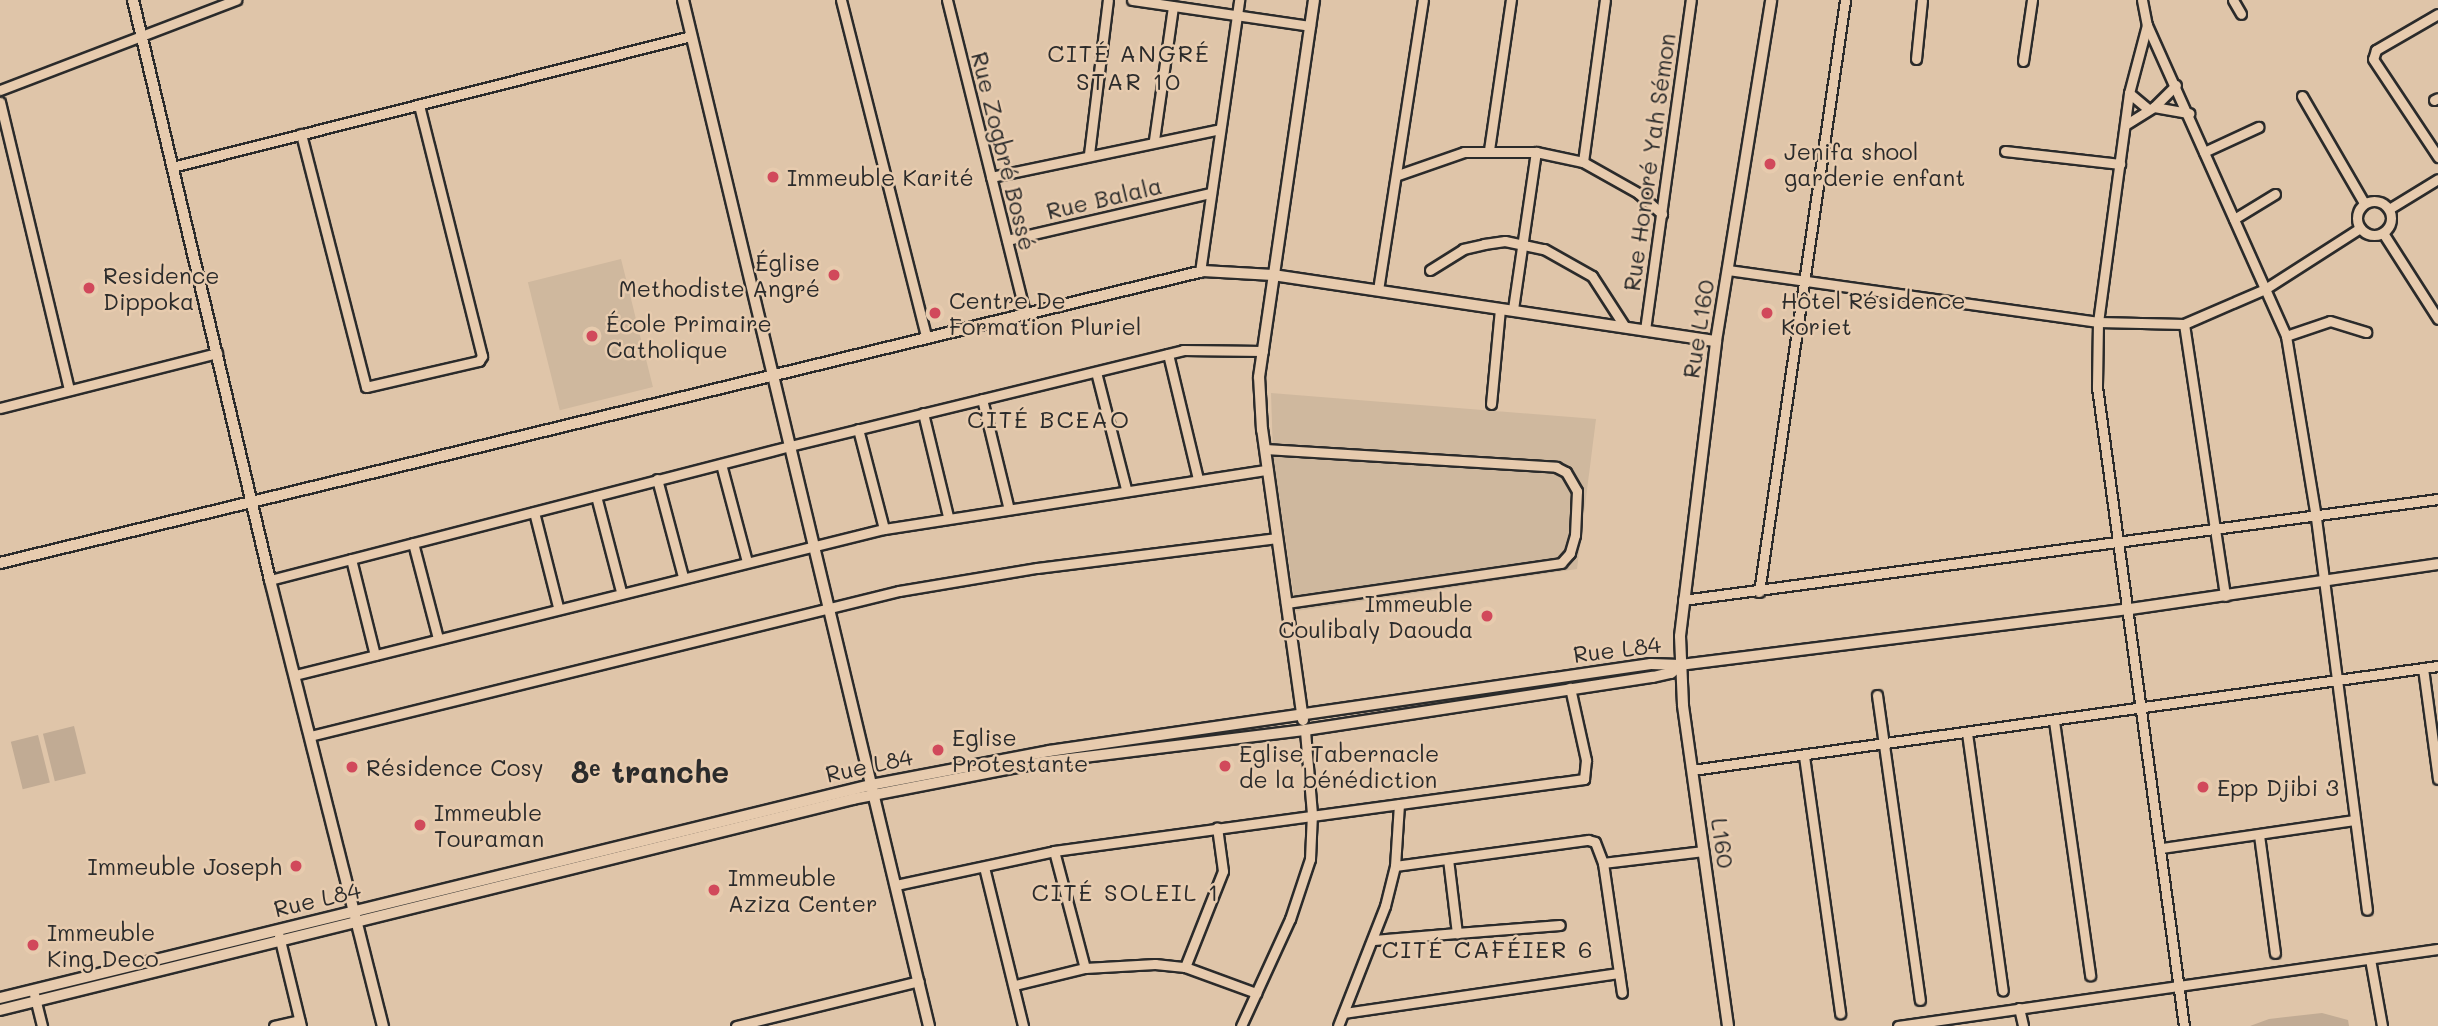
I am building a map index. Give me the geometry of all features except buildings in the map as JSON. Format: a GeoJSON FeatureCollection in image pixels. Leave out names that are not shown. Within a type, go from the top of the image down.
{"type":"FeatureCollection","features":[{"type":"Feature","properties":{"kind":"street"},"geometry":{"type":"LineString","coordinates":[[133,0],[270,580],[383,1026]]}},
{"type":"Feature","properties":{"kind":"street"},"geometry":{"type":"LineString","coordinates":[[0,90],[236,0]]}},
{"type":"Feature","properties":{"kind":"street"},"geometry":{"type":"LineString","coordinates":[[682,0],[929,1026]]}},
{"type":"Feature","properties":{"kind":"street"},"geometry":{"type":"LineString","coordinates":[[841,0],[926,336]]}},
{"type":"Feature","properties":{"kind":"street","name":"Rue Zogbré Bossé"},"geometry":{"type":"LineString","coordinates":[[947,0],[1025,312]]}},
{"type":"Feature","properties":{"kind":"street"},"geometry":{"type":"LineString","coordinates":[[1089,154],[1108,0]]}},
{"type":"Feature","properties":{"kind":"street"},"geometry":{"type":"LineString","coordinates":[[1132,0],[1310,26]]}},
{"type":"Feature","properties":{"kind":"street"},"geometry":{"type":"LineString","coordinates":[[1200,272],[1239,0]]}},
{"type":"Feature","properties":{"kind":"street"},"geometry":{"type":"LineString","coordinates":[[1241,1026],[1307,868],[1312,814],[1305,730],[1259,410],[1263,351],[1273,275],[1314,0]]}},
{"type":"Feature","properties":{"kind":"street"},"geometry":{"type":"LineString","coordinates":[[1378,290],[1398,176],[1423,0]]}},
{"type":"Feature","properties":{"kind":"street"},"geometry":{"type":"LineString","coordinates":[[1489,150],[1511,0]]}},
{"type":"Feature","properties":{"kind":"street"},"geometry":{"type":"LineString","coordinates":[[1583,162],[1605,0]]}},
{"type":"Feature","properties":{"kind":"street","name":"Rue Honoré Yah Sémon"},"geometry":{"type":"LineString","coordinates":[[1645,330],[1691,0]]}},
{"type":"Feature","properties":{"kind":"street","name":"Rue L160"},"geometry":{"type":"LineString","coordinates":[[1680,665],[1683,600],[1716,341],[1771,0]]}},
{"type":"Feature","properties":{"kind":"street"},"geometry":{"type":"LineString","coordinates":[[1759,592],[1844,0]]}},
{"type":"Feature","properties":{"kind":"street"},"geometry":{"type":"LineString","coordinates":[[1916,59],[1922,0]]}},
{"type":"Feature","properties":{"kind":"street"},"geometry":{"type":"LineString","coordinates":[[2023,61],[2032,0]]}},
{"type":"Feature","properties":{"kind":"street"},"geometry":{"type":"LineString","coordinates":[[2142,0],[2147,25],[2189,113],[2286,336],[2316,518],[2335,681],[2367,910]]}},
{"type":"Feature","properties":{"kind":"street"},"geometry":{"type":"LineString","coordinates":[[2233,0],[2241,14]]}},
{"type":"Feature","properties":{"kind":"street"},"geometry":{"type":"LineString","coordinates":[[1154,140],[1173,6]]}},
{"type":"Feature","properties":{"kind":"street"},"geometry":{"type":"LineString","coordinates":[[2438,14],[2376,50],[2374,59],[2438,157]]}},
{"type":"Feature","properties":{"kind":"street"},"geometry":{"type":"LineString","coordinates":[[2147,25],[2129,93],[2098,322],[2099,425],[2130,609],[2184,1026]]}},
{"type":"Feature","properties":{"kind":"street"},"geometry":{"type":"LineString","coordinates":[[172,167],[691,36]]}},
{"type":"Feature","properties":{"kind":"street"},"geometry":{"type":"LineString","coordinates":[[2125,125],[2176,85]]}},
{"type":"Feature","properties":{"kind":"street"},"geometry":{"type":"LineString","coordinates":[[2129,93],[2150,107],[2189,113]]}},
{"type":"Feature","properties":{"kind":"street"},"geometry":{"type":"LineString","coordinates":[[2302,96],[2364,203]]}},
{"type":"Feature","properties":{"kind":"street"},"geometry":{"type":"LineString","coordinates":[[0,102],[69,390]]}},
{"type":"Feature","properties":{"kind":"street"},"geometry":{"type":"LineString","coordinates":[[301,134],[366,387],[479,361],[482,356],[419,105]]}},
{"type":"Feature","properties":{"kind":"street"},"geometry":{"type":"LineString","coordinates":[[2204,152],[2258,127]]}},
{"type":"Feature","properties":{"kind":"street"},"geometry":{"type":"LineString","coordinates":[[991,177],[1154,140],[1220,129]]}},
{"type":"Feature","properties":{"kind":"street"},"geometry":{"type":"LineString","coordinates":[[1398,176],[1440,159],[1489,150],[1536,152],[1583,162],[1638,193],[1662,214]]}},
{"type":"Feature","properties":{"kind":"street"},"geometry":{"type":"LineString","coordinates":[[2005,151],[2120,164]]}},
{"type":"Feature","properties":{"kind":"street"},"geometry":{"type":"LineString","coordinates":[[1513,309],[1536,152]]}},
{"type":"Feature","properties":{"kind":"street"},"geometry":{"type":"LineString","coordinates":[[2389,209],[2438,178]]}},
{"type":"Feature","properties":{"kind":"street","name":"Rue Balala"},"geometry":{"type":"LineString","coordinates":[[1007,240],[1211,193]]}},
{"type":"Feature","properties":{"kind":"street"},"geometry":{"type":"LineString","coordinates":[[2234,219],[2275,194]]}},
{"type":"Feature","properties":{"kind":"street"},"geometry":{"type":"LineString","coordinates":[[2360,228],[2357,212],[2364,203],[2375,200],[2389,209]]}},
{"type":"Feature","properties":{"kind":"street"},"geometry":{"type":"LineString","coordinates":[[2360,228],[2373,235],[2383,233],[2390,225],[2389,209]]}},
{"type":"Feature","properties":{"kind":"street"},"geometry":{"type":"LineString","coordinates":[[1728,270],[2098,322],[2184,324],[2265,289],[2360,228]]}},
{"type":"Feature","properties":{"kind":"street"},"geometry":{"type":"LineString","coordinates":[[2383,233],[2438,319]]}},
{"type":"Feature","properties":{"kind":"street"},"geometry":{"type":"LineString","coordinates":[[1430,270],[1463,249],[1505,241],[1524,243],[1563,256],[1582,267],[1609,297],[1625,327]]}},
{"type":"Feature","properties":{"kind":"street"},"geometry":{"type":"LineString","coordinates":[[0,563],[252,504],[926,336],[1200,272],[1273,275],[1716,341]]}},
{"type":"Feature","properties":{"kind":"street"},"geometry":{"type":"LineString","coordinates":[[1491,404],[1500,308]]}},
{"type":"Feature","properties":{"kind":"street"},"geometry":{"type":"LineString","coordinates":[[2286,336],[2330,321],[2367,332]]}},
{"type":"Feature","properties":{"kind":"street"},"geometry":{"type":"LineString","coordinates":[[2184,324],[2225,596]]}},
{"type":"Feature","properties":{"kind":"street"},"geometry":{"type":"LineString","coordinates":[[270,580],[790,446],[1168,354],[1263,351]]}},
{"type":"Feature","properties":{"kind":"street"},"geometry":{"type":"LineString","coordinates":[[0,408],[217,354]]}},
{"type":"Feature","properties":{"kind":"street"},"geometry":{"type":"LineString","coordinates":[[1168,354],[1198,479]]}},
{"type":"Feature","properties":{"kind":"street"},"geometry":{"type":"LineString","coordinates":[[1096,372],[1126,489]]}},
{"type":"Feature","properties":{"kind":"street"},"geometry":{"type":"LineString","coordinates":[[982,399],[1008,506]]}},
{"type":"Feature","properties":{"kind":"street"},"geometry":{"type":"LineString","coordinates":[[923,413],[948,516]]}},
{"type":"Feature","properties":{"kind":"street"},"geometry":{"type":"LineString","coordinates":[[858,429],[884,529]]}},
{"type":"Feature","properties":{"kind":"street"},"geometry":{"type":"LineString","coordinates":[[1265,449],[1556,467],[1566,472],[1577,491],[1575,535],[1570,553],[1561,563],[1286,603]]}},
{"type":"Feature","properties":{"kind":"street"},"geometry":{"type":"LineString","coordinates":[[720,464],[747,562]]}},
{"type":"Feature","properties":{"kind":"street"},"geometry":{"type":"LineString","coordinates":[[295,675],[621,591],[884,529],[1008,506],[1267,470]]}},
{"type":"Feature","properties":{"kind":"street"},"geometry":{"type":"LineString","coordinates":[[657,480],[683,577]]}},
{"type":"Feature","properties":{"kind":"street"},"geometry":{"type":"LineString","coordinates":[[596,496],[621,591]]}},
{"type":"Feature","properties":{"kind":"street"},"geometry":{"type":"LineString","coordinates":[[1683,600],[2316,518],[2438,499]]}},
{"type":"Feature","properties":{"kind":"street"},"geometry":{"type":"LineString","coordinates":[[534,512],[558,607]]}},
{"type":"Feature","properties":{"kind":"street"},"geometry":{"type":"LineString","coordinates":[[310,736],[712,641],[830,606],[1037,568],[1277,538]]}},
{"type":"Feature","properties":{"kind":"street"},"geometry":{"type":"LineString","coordinates":[[414,543],[438,638]]}},
{"type":"Feature","properties":{"kind":"street"},"geometry":{"type":"LineString","coordinates":[[351,559],[375,654]]}},
{"type":"Feature","properties":{"kind":"street"},"geometry":{"type":"LineString","coordinates":[[1680,665],[2130,609],[2438,564]]}},
{"type":"Feature","properties":{"kind":"street","name":"Rue L84"},"geometry":{"type":"LineString","coordinates":[[0,1010],[279,936],[873,790],[1049,751],[1651,664],[1680,665]]}},
{"type":"Feature","properties":{"kind":"street","name":"Rue L84"},"geometry":{"type":"LineString","coordinates":[[873,790],[1044,762],[1305,730],[1662,675],[1680,665]]}},
{"type":"Feature","properties":{"kind":"street","name":"L160"},"geometry":{"type":"LineString","coordinates":[[1680,665],[1728,1026]]}},
{"type":"Feature","properties":{"kind":"street"},"geometry":{"type":"LineString","coordinates":[[1692,770],[2438,666]]}},
{"type":"Feature","properties":{"kind":"street"},"geometry":{"type":"LineString","coordinates":[[2423,668],[2438,779]]}},
{"type":"Feature","properties":{"kind":"street"},"geometry":{"type":"LineString","coordinates":[[896,885],[1054,851],[1584,779],[1586,760],[1570,688]]}},
{"type":"Feature","properties":{"kind":"street"},"geometry":{"type":"LineString","coordinates":[[1877,695],[1920,1000]]}},
{"type":"Feature","properties":{"kind":"street"},"geometry":{"type":"LineString","coordinates":[[2054,721],[2090,975]]}},
{"type":"Feature","properties":{"kind":"street"},"geometry":{"type":"LineString","coordinates":[[1967,733],[2003,990]]}},
{"type":"Feature","properties":{"kind":"street"},"geometry":{"type":"LineString","coordinates":[[1804,756],[1840,1013]]}},
{"type":"Feature","properties":{"kind":"street"},"geometry":{"type":"LineString","coordinates":[[1338,1026],[1374,940],[1395,866],[1399,804]]}},
{"type":"Feature","properties":{"kind":"street"},"geometry":{"type":"LineString","coordinates":[[2162,848],[2355,820]]}},
{"type":"Feature","properties":{"kind":"street"},"geometry":{"type":"LineString","coordinates":[[1185,967],[1223,871],[1217,827]]}},
{"type":"Feature","properties":{"kind":"street"},"geometry":{"type":"LineString","coordinates":[[2259,835],[2275,953]]}},
{"type":"Feature","properties":{"kind":"street"},"geometry":{"type":"LineString","coordinates":[[1395,866],[1588,840],[1595,842],[1603,863],[1622,993]]}},
{"type":"Feature","properties":{"kind":"street"},"geometry":{"type":"LineString","coordinates":[[1603,863],[1703,850]]}},
{"type":"Feature","properties":{"kind":"street"},"geometry":{"type":"LineString","coordinates":[[1054,851],[1085,968]]}},
{"type":"Feature","properties":{"kind":"street"},"geometry":{"type":"LineString","coordinates":[[1448,859],[1457,933]]}},
{"type":"Feature","properties":{"kind":"street"},"geometry":{"type":"LineString","coordinates":[[984,867],[1023,1026]]}},
{"type":"Feature","properties":{"kind":"street"},"geometry":{"type":"LineString","coordinates":[[1374,940],[1560,925]]}},
{"type":"Feature","properties":{"kind":"street"},"geometry":{"type":"LineString","coordinates":[[274,1026],[300,1023],[279,936]]}},
{"type":"Feature","properties":{"kind":"street","name":"Rue L84"},"geometry":{"type":"LineString","coordinates":[[0,998],[279,936]]}},
{"type":"Feature","properties":{"kind":"street"},"geometry":{"type":"LineString","coordinates":[[1898,1026],[2438,949]]}},
{"type":"Feature","properties":{"kind":"street"},"geometry":{"type":"LineString","coordinates":[[2370,959],[2382,1026]]}},
{"type":"Feature","properties":{"kind":"street"},"geometry":{"type":"LineString","coordinates":[[1014,985],[1085,968],[1126,964],[1185,967],[1256,993]]}},
{"type":"Feature","properties":{"kind":"street"},"geometry":{"type":"LineString","coordinates":[[1344,1013],[1619,973]]}},
{"type":"Feature","properties":{"kind":"street"},"geometry":{"type":"LineString","coordinates":[[736,1026],[919,981]]}},
{"type":"Feature","properties":{"kind":"street"},"geometry":{"type":"LineString","coordinates":[[33,990],[42,1026]]}},
{"type":"Feature","properties":{"kind":"street"},"geometry":{"type":"LineString","coordinates":[[2019,1008],[2023,1026]]}},
{"type":"Feature","properties":{"kind":"shaded area","name":"École Primaire Catholique"},"geometry":{"type":"Polygon","coordinates":[[[621,259],[653,387],[560,410],[528,282],[621,259]]]}},
{"type":"Feature","properties":{"kind":"shaded area"},"geometry":{"type":"Polygon","coordinates":[[[1271,393],[1596,419],[1577,569],[1296,611],[1273,454],[1271,393]]]}},
{"type":"Feature","properties":{"kind":"shaded area"},"geometry":{"type":"Polygon","coordinates":[[[74,726],[86,774],[55,781],[43,734],[74,726]]]}},
{"type":"Feature","properties":{"kind":"shaded area"},"geometry":{"type":"Polygon","coordinates":[[[38,735],[50,783],[23,789],[11,742],[38,735]]]}},
{"type":"Feature","properties":{"kind":"shaded area"},"geometry":{"type":"Polygon","coordinates":[[[2322,1013],[2348,1020],[2349,1026],[2250,1026],[2269,1019],[2322,1013]]]}},
{"type":"Feature","properties":{"kind":"place","name":"Jenifa shool garderie enfant"},"geometry":{"type":"Point","coordinates":[1770,164]}},
{"type":"Feature","properties":{"kind":"place","name":"Immeuble Karité"},"geometry":{"type":"Point","coordinates":[773,177]}},
{"type":"Feature","properties":{"kind":"place","name":"Église Methodiste Angré"},"geometry":{"type":"Point","coordinates":[834,275]}},
{"type":"Feature","properties":{"kind":"place","name":"Residence Dippoka"},"geometry":{"type":"Point","coordinates":[89,288]}},
{"type":"Feature","properties":{"kind":"place","name":"Centre De Formation Pluriel"},"geometry":{"type":"Point","coordinates":[935,313]}},
{"type":"Feature","properties":{"kind":"place","name":"Hôtel Résidence Koriet"},"geometry":{"type":"Point","coordinates":[1767,313]}},
{"type":"Feature","properties":{"kind":"place","name":"École Primaire Catholique"},"geometry":{"type":"Point","coordinates":[592,336]}},
{"type":"Feature","properties":{"kind":"place","name":"Immeuble Coulibaly Daouda"},"geometry":{"type":"Point","coordinates":[1487,616]}},
{"type":"Feature","properties":{"kind":"place","name":"Eglise Protestante"},"geometry":{"type":"Point","coordinates":[938,750]}},
{"type":"Feature","properties":{"kind":"place","name":"Eglise Tabernacle de la bénédiction"},"geometry":{"type":"Point","coordinates":[1225,766]}},
{"type":"Feature","properties":{"kind":"place","name":"Résidence Cosy"},"geometry":{"type":"Point","coordinates":[352,767]}},
{"type":"Feature","properties":{"kind":"place","name":"Epp Djibi 3"},"geometry":{"type":"Point","coordinates":[2203,787]}},
{"type":"Feature","properties":{"kind":"place","name":"Immeuble Touraman"},"geometry":{"type":"Point","coordinates":[420,825]}},
{"type":"Feature","properties":{"kind":"place","name":"Immeuble Joseph"},"geometry":{"type":"Point","coordinates":[296,866]}},
{"type":"Feature","properties":{"kind":"place","name":"Immeuble Aziza Center"},"geometry":{"type":"Point","coordinates":[714,890]}},
{"type":"Feature","properties":{"kind":"place","name":"Immeuble King Deco"},"geometry":{"type":"Point","coordinates":[33,945]}},
{"type":"Feature","properties":{"kind":"district","name":"CITÉ ANGRÉ STAR 10"},"geometry":{"type":"Point","coordinates":[1129,67]}},
{"type":"Feature","properties":{"kind":"district","name":"CITÉ BCEAO"},"geometry":{"type":"Point","coordinates":[1049,419]}},
{"type":"Feature","properties":{"kind":"district","name":"8ᵉ tranche"},"geometry":{"type":"Point","coordinates":[650,771]}},
{"type":"Feature","properties":{"kind":"district","name":"CITÉ SOLEIL 1"},"geometry":{"type":"Point","coordinates":[1126,892]}},
{"type":"Feature","properties":{"kind":"district","name":"CITÉ CAFÉIER 6"},"geometry":{"type":"Point","coordinates":[1488,949]}}]}
